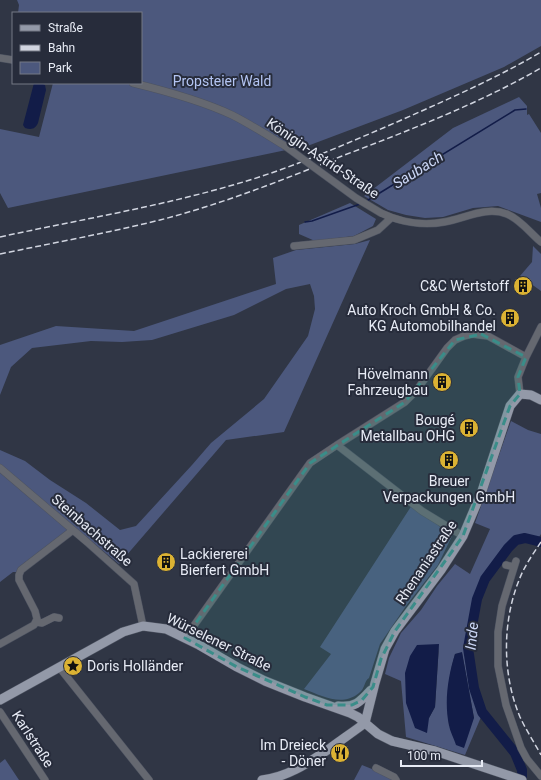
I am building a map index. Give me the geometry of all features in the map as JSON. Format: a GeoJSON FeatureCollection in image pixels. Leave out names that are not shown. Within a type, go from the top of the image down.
{"type":"FeatureCollection","features":[{"type":"Feature","properties":{"kind":"main road"},"geometry":{"type":"LineString","coordinates":[[520,394],[532,395],[541,400]]}},
{"type":"Feature","properties":{"kind":"main road","name":"Rhenaniastraße"},"geometry":{"type":"LineString","coordinates":[[365,723],[373,687],[385,649],[395,631],[441,570],[463,536],[482,491],[510,406],[520,394]]}},
{"type":"Feature","properties":{"kind":"main road","name":"Würselener Straße"},"geometry":{"type":"LineString","coordinates":[[1,698],[123,632],[143,626],[166,629],[237,667],[265,680],[350,713],[378,734],[392,741],[435,751],[519,779]]}},
{"type":"Feature","properties":{"kind":"main road"},"geometry":{"type":"LineString","coordinates":[[327,705],[344,707],[356,704],[362,700],[373,687]]}},
{"type":"Feature","properties":{"kind":"main road"},"geometry":{"type":"LineString","coordinates":[[262,780],[281,778],[305,765],[365,723]]}},
{"type":"Feature","properties":{"kind":"street"},"geometry":{"type":"LineString","coordinates":[[0,58],[12,60]]}},
{"type":"Feature","properties":{"kind":"street","name":"Königin-Astrid-Straße"},"geometry":{"type":"LineString","coordinates":[[137,84],[195,100],[231,115],[285,146],[356,198],[391,218],[426,224],[444,222],[475,213],[491,211],[500,212],[518,220],[541,242]]}},
{"type":"Feature","properties":{"kind":"street"},"geometry":{"type":"LineString","coordinates":[[294,246],[354,240],[378,230],[391,218]]}},
{"type":"Feature","properties":{"kind":"street"},"geometry":{"type":"LineString","coordinates":[[520,394],[518,377],[541,327]]}},
{"type":"Feature","properties":{"kind":"street"},"geometry":{"type":"LineString","coordinates":[[185,638],[310,463],[405,402],[416,391],[447,348],[455,340],[472,334],[488,336],[526,357]]}},
{"type":"Feature","properties":{"kind":"street"},"geometry":{"type":"LineString","coordinates":[[337,445],[422,511],[463,536]]}},
{"type":"Feature","properties":{"kind":"street","name":"Steinbachstraße"},"geometry":{"type":"LineString","coordinates":[[0,468],[134,584],[143,626]]}},
{"type":"Feature","properties":{"kind":"street"},"geometry":{"type":"LineString","coordinates":[[0,644],[34,625],[37,619],[35,611],[19,580],[20,572],[73,530]]}},
{"type":"Feature","properties":{"kind":"street"},"geometry":{"type":"LineString","coordinates":[[506,565],[515,564],[502,606],[498,632],[498,666],[506,705],[520,748],[541,776]]}},
{"type":"Feature","properties":{"kind":"street"},"geometry":{"type":"LineString","coordinates":[[36,622],[42,623],[54,617],[59,618]]}},
{"type":"Feature","properties":{"kind":"street"},"geometry":{"type":"LineString","coordinates":[[59,667],[150,780]]}},
{"type":"Feature","properties":{"kind":"street","name":"Karlstraße"},"geometry":{"type":"LineString","coordinates":[[0,712],[45,780]]}},
{"type":"Feature","properties":{"kind":"street"},"geometry":{"type":"LineString","coordinates":[[376,768],[396,780]]}},
{"type":"Feature","properties":{"kind":"highlighted area"},"geometry":{"type":"Polygon","coordinates":[[[481,334],[526,357],[518,377],[520,394],[510,406],[463,536],[395,631],[381,659],[373,687],[362,700],[352,705],[327,705],[305,697],[237,667],[185,638],[310,463],[405,402],[455,340],[481,334]]]}},
{"type":"Feature","properties":{"kind":"green space","name":"Propsteier Wald"},"geometry":{"type":"Polygon","coordinates":[[[17,0],[541,0],[541,46],[504,67],[403,110],[310,145],[8,208],[0,193],[0,129],[39,137],[53,84],[142,84],[142,12],[18,12],[19,5],[17,0]]]}},
{"type":"Feature","properties":{"kind":"green space"},"geometry":{"type":"Polygon","coordinates":[[[519,97],[527,106],[527,115],[529,114],[541,133],[541,193],[537,194],[541,208],[541,222],[498,206],[473,208],[443,217],[425,218],[388,210],[364,196],[453,128],[519,97]]]}},
{"type":"Feature","properties":{"kind":"green space"},"geometry":{"type":"Polygon","coordinates":[[[350,203],[376,219],[373,226],[354,236],[315,241],[299,234],[299,225],[350,203]]]}},
{"type":"Feature","properties":{"kind":"green space"},"geometry":{"type":"Polygon","coordinates":[[[370,240],[284,432],[226,440],[119,564],[73,526],[17,572],[13,572],[0,582],[0,450],[25,461],[50,480],[86,503],[120,530],[136,526],[211,443],[264,399],[308,336],[315,309],[314,296],[310,284],[286,289],[234,315],[152,340],[122,342],[91,341],[32,348],[11,367],[0,395],[0,345],[56,326],[134,331],[276,284],[273,258],[296,250],[355,244],[370,240]]]}},
{"type":"Feature","properties":{"kind":"green space"},"geometry":{"type":"Polygon","coordinates":[[[533,246],[541,254],[541,291],[520,276],[532,262],[533,246]]]}},
{"type":"Feature","properties":{"kind":"green space"},"geometry":{"type":"Polygon","coordinates":[[[511,421],[528,430],[541,434],[541,534],[539,537],[521,536],[511,540],[487,570],[479,586],[473,608],[466,646],[471,684],[481,717],[465,755],[406,737],[401,681],[385,674],[389,658],[401,633],[421,610],[437,586],[455,564],[470,574],[490,529],[475,523],[511,421]],[[439,645],[429,718],[435,707],[439,645]],[[462,653],[455,654],[451,672],[448,690],[449,726],[474,718],[462,653]]]}},
{"type":"Feature","properties":{"kind":"green space"},"geometry":{"type":"Polygon","coordinates":[[[412,505],[452,536],[438,565],[406,606],[380,644],[369,678],[361,691],[352,697],[339,700],[325,697],[304,689],[331,654],[320,647],[412,505]]]}},
{"type":"Feature","properties":{"kind":"green space"},"geometry":{"type":"Polygon","coordinates":[[[5,759],[19,780],[0,780],[0,763],[5,759]]]}},
{"type":"Feature","properties":{"kind":"green space"},"geometry":{"type":"Polygon","coordinates":[[[362,765],[389,776],[392,780],[354,780],[362,765]]]}},
{"type":"Feature","properties":{"kind":"shaded area"},"geometry":{"type":"Polygon","coordinates":[[[34,84],[45,85],[46,90],[36,127],[30,129],[25,128],[23,125],[34,84]]]}},
{"type":"Feature","properties":{"kind":"shaded area"},"geometry":{"type":"Polygon","coordinates":[[[439,644],[435,707],[429,718],[427,733],[415,728],[406,703],[405,673],[410,656],[417,645],[439,644]]]}},
{"type":"Feature","properties":{"kind":"shaded area"},"geometry":{"type":"Polygon","coordinates":[[[462,652],[474,718],[464,748],[456,745],[450,728],[447,707],[449,680],[455,654],[462,652]]]}},
{"type":"Feature","properties":{"kind":"waterway","name":"Saubach"},"geometry":{"type":"LineString","coordinates":[[365,202],[515,110],[526,109]]}},
{"type":"Feature","properties":{"kind":"waterway","name":"Saubach"},"geometry":{"type":"LineString","coordinates":[[305,222],[312,221],[360,204]]}},
{"type":"Feature","properties":{"kind":"waterway","name":"Inde"},"geometry":{"type":"LineString","coordinates":[[522,780],[522,770],[515,753],[482,712],[474,688],[468,648],[477,599],[485,579],[508,548],[516,540],[525,538],[541,542]]}},
{"type":"Feature","properties":{"kind":"railway"},"geometry":{"type":"LineString","coordinates":[[0,237],[176,200],[275,172],[336,148],[434,106],[524,62],[541,52]]}},
{"type":"Feature","properties":{"kind":"railway"},"geometry":{"type":"LineString","coordinates":[[0,254],[100,234],[160,220],[229,199],[297,174],[443,116],[493,93],[541,68]]}},
{"type":"Feature","properties":{"kind":"railway"},"geometry":{"type":"LineString","coordinates":[[541,542],[525,567],[516,588],[511,606],[506,644],[507,663],[514,700],[522,722],[541,755]]}},
{"type":"Feature","properties":{"kind":"place","name":"C&C Wertstoff"},"geometry":{"type":"Point","coordinates":[523,286]}},
{"type":"Feature","properties":{"kind":"place","name":"Auto Kroch GmbH & Co. KG Automobilhandel"},"geometry":{"type":"Point","coordinates":[510,318]}},
{"type":"Feature","properties":{"kind":"place","name":"Hövelmann Fahrzeugbau"},"geometry":{"type":"Point","coordinates":[442,382]}},
{"type":"Feature","properties":{"kind":"place","name":"Bougé Metallbau OHG"},"geometry":{"type":"Point","coordinates":[469,428]}},
{"type":"Feature","properties":{"kind":"place","name":"Breuer Verpackungen GmbH"},"geometry":{"type":"Point","coordinates":[449,460]}},
{"type":"Feature","properties":{"kind":"place","name":"Lackiererei Bierfert GmbH"},"geometry":{"type":"Point","coordinates":[166,562]}},
{"type":"Feature","properties":{"kind":"place","name":"Doris Holländer"},"geometry":{"type":"Point","coordinates":[73,666]}},
{"type":"Feature","properties":{"kind":"place","name":"Im Dreieck - Döner"},"geometry":{"type":"Point","coordinates":[340,753]}}]}
